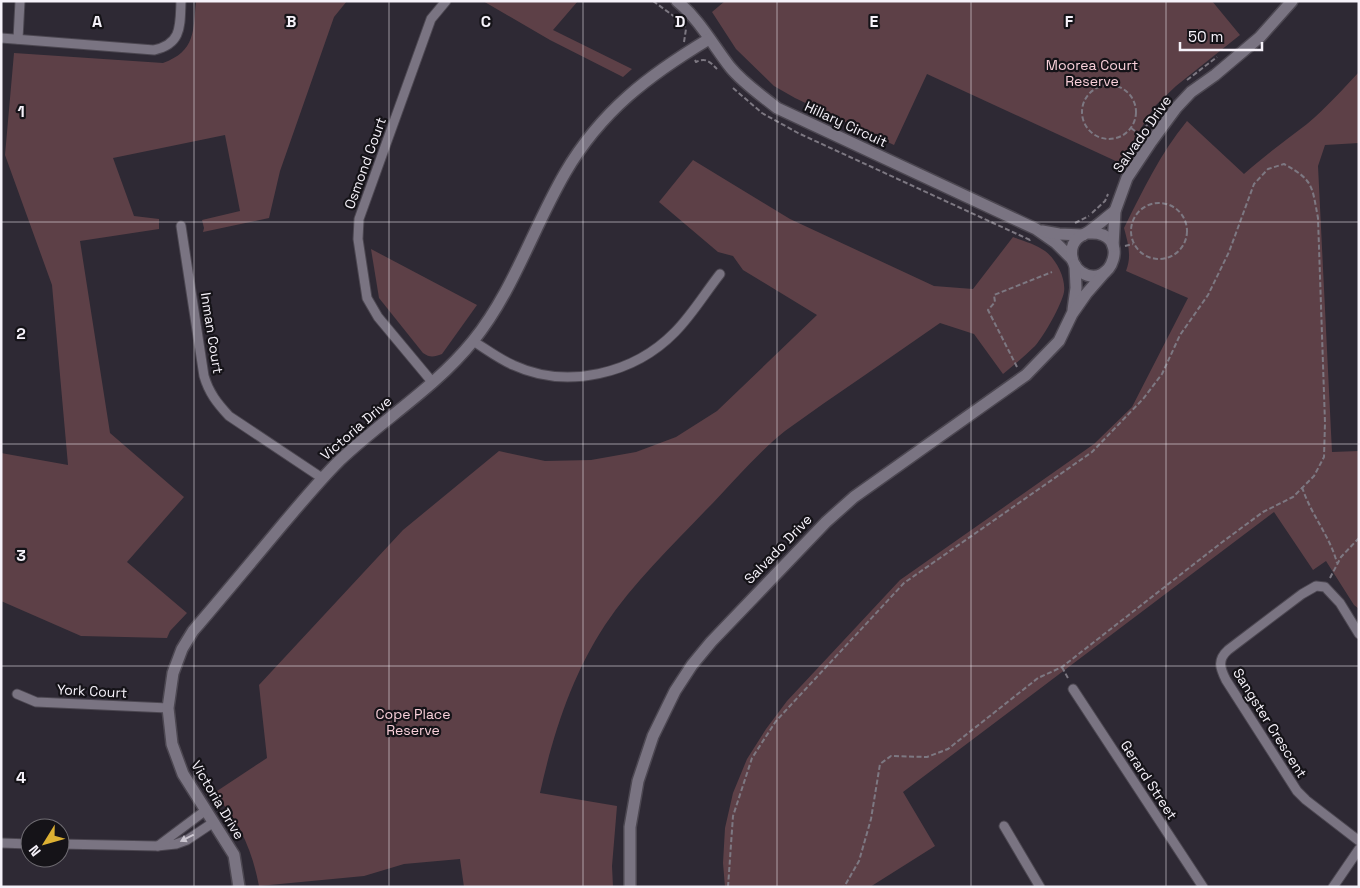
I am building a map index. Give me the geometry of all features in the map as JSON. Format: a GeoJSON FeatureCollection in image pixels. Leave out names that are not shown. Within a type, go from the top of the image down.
{"type":"FeatureCollection","features":[{"type":"Feature","properties":{"kind":"street"},"geometry":{"type":"LineString","coordinates":[[18,39],[20,1]]}},
{"type":"Feature","properties":{"kind":"street"},"geometry":{"type":"LineString","coordinates":[[1,38],[154,50],[163,48],[172,42],[177,35],[180,25],[181,1]]}},
{"type":"Feature","properties":{"kind":"street","name":"Osmond Court"},"geometry":{"type":"LineString","coordinates":[[433,383],[371,307],[364,284],[358,230],[359,219],[432,19],[446,1]]}},
{"type":"Feature","properties":{"kind":"street","name":"Hillary Circuit"},"geometry":{"type":"LineString","coordinates":[[677,1],[688,11],[732,69],[751,88],[777,108],[1036,229],[1056,244],[1073,262]]}},
{"type":"Feature","properties":{"kind":"street","name":"Salvado Drive"},"geometry":{"type":"LineString","coordinates":[[630,887],[630,827],[638,781],[653,736],[675,691],[696,659],[826,522],[854,498],[1026,376],[1059,341],[1072,314],[1086,294],[1111,266],[1114,259],[1115,210],[1127,178],[1151,142],[1176,108],[1191,92],[1215,75],[1260,37],[1292,1]]}},
{"type":"Feature","properties":{"kind":"street","name":"Victoria Drive"},"geometry":{"type":"LineString","coordinates":[[239,887],[234,855],[182,774],[172,744],[168,708],[173,674],[182,649],[193,631],[322,478],[356,445],[433,383],[473,341],[496,307],[565,174],[600,123],[629,94],[671,62],[710,39]]}},
{"type":"Feature","properties":{"kind":"street","name":"Salvado Drive"},"geometry":{"type":"LineString","coordinates":[[1072,314],[1076,288],[1073,245],[1115,210]]}},
{"type":"Feature","properties":{"kind":"street","name":"Inman Court"},"geometry":{"type":"LineString","coordinates":[[181,226],[204,376],[208,389],[229,416],[322,478]]}},
{"type":"Feature","properties":{"kind":"street","name":"Hillary Circuit"},"geometry":{"type":"LineString","coordinates":[[1036,229],[1059,234],[1086,234]]}},
{"type":"Feature","properties":{"kind":"street"},"geometry":{"type":"LineString","coordinates":[[1086,234],[1095,232],[1106,237],[1113,246]]}},
{"type":"Feature","properties":{"kind":"street"},"geometry":{"type":"LineString","coordinates":[[1073,262],[1080,271],[1086,274],[1100,274],[1106,271]]}},
{"type":"Feature","properties":{"kind":"street"},"geometry":{"type":"LineString","coordinates":[[473,341],[512,365],[538,374],[570,377],[600,374],[632,364],[654,351],[676,331],[720,274]]}},
{"type":"Feature","properties":{"kind":"street","name":"Sangster Crescent"},"geometry":{"type":"LineString","coordinates":[[1325,587],[1316,586],[1302,594],[1222,655],[1220,666],[1226,680],[1297,791],[1359,841]]}},
{"type":"Feature","properties":{"kind":"street"},"geometry":{"type":"LineString","coordinates":[[1325,587],[1340,603],[1358,632]]}},
{"type":"Feature","properties":{"kind":"street","name":"Gerard Street"},"geometry":{"type":"LineString","coordinates":[[1073,689],[1203,887]]}},
{"type":"Feature","properties":{"kind":"street","name":"York Court"},"geometry":{"type":"LineString","coordinates":[[17,694],[36,702],[168,708]]}},
{"type":"Feature","properties":{"kind":"street"},"geometry":{"type":"LineString","coordinates":[[157,846],[206,810]]}},
{"type":"Feature","properties":{"kind":"street"},"geometry":{"type":"LineString","coordinates":[[70,844],[157,846],[176,844],[187,840],[214,822]]}},
{"type":"Feature","properties":{"kind":"street"},"geometry":{"type":"LineString","coordinates":[[1004,826],[1040,887]]}},
{"type":"Feature","properties":{"kind":"street"},"geometry":{"type":"LineString","coordinates":[[1,844],[20,844]]}},
{"type":"Feature","properties":{"kind":"street"},"geometry":{"type":"LineString","coordinates":[[1333,887],[1359,849]]}},
{"type":"Feature","properties":{"kind":"path"},"geometry":{"type":"LineString","coordinates":[[653,1],[682,23],[686,29],[684,43]]}},
{"type":"Feature","properties":{"kind":"path"},"geometry":{"type":"LineString","coordinates":[[1113,86],[1127,92],[1135,106],[1135,121],[1131,128],[1114,139],[1100,138],[1094,135],[1084,125],[1082,118],[1083,104],[1086,97],[1098,87],[1113,86]]}},
{"type":"Feature","properties":{"kind":"path"},"geometry":{"type":"LineString","coordinates":[[1131,128],[1144,136]]}},
{"type":"Feature","properties":{"kind":"path"},"geometry":{"type":"LineString","coordinates":[[728,887],[733,816],[752,758],[776,721],[904,583],[1092,452],[1143,399],[1162,374],[1180,335],[1208,295],[1229,252],[1254,184],[1268,169],[1284,164],[1301,173],[1312,186],[1318,218],[1325,422],[1324,457],[1314,476],[1293,496],[1263,512],[1062,667],[1038,678],[948,749],[928,757],[891,756],[880,764],[871,819],[859,861],[844,887]]}},
{"type":"Feature","properties":{"kind":"path"},"geometry":{"type":"LineString","coordinates":[[1154,203],[1163,203],[1171,206],[1184,218],[1187,226],[1185,244],[1172,256],[1164,259],[1146,257],[1134,244],[1131,227],[1134,218],[1146,206],[1154,203]]}},
{"type":"Feature","properties":{"kind":"path"},"geometry":{"type":"LineString","coordinates":[[1125,246],[1134,244]]}},
{"type":"Feature","properties":{"kind":"path"},"geometry":{"type":"LineString","coordinates":[[1017,367],[988,310],[995,302],[994,294],[1052,272]]}},
{"type":"Feature","properties":{"kind":"path"},"geometry":{"type":"LineString","coordinates":[[1302,487],[1308,505],[1334,550],[1337,563]]}},
{"type":"Feature","properties":{"kind":"path"},"geometry":{"type":"LineString","coordinates":[[1325,587],[1337,563],[1359,538]]}},
{"type":"Feature","properties":{"kind":"path"},"geometry":{"type":"LineString","coordinates":[[1062,667],[1073,689]]}},
{"type":"Feature","properties":{"kind":"green space"},"geometry":{"type":"Polygon","coordinates":[[[196,1],[347,1],[334,17],[280,171],[269,218],[203,232],[202,220],[240,211],[225,135],[113,158],[134,216],[159,219],[159,229],[80,241],[110,433],[184,497],[127,562],[187,613],[170,631],[167,638],[81,636],[1,601],[1,453],[68,465],[52,285],[5,155],[14,53],[163,63],[182,52],[191,39],[196,1]]]}},
{"type":"Feature","properties":{"kind":"green space"},"geometry":{"type":"Polygon","coordinates":[[[483,1],[578,1],[553,30],[632,69],[623,77],[550,40],[483,1]]]}},
{"type":"Feature","properties":{"kind":"green space","name":"Moorea Court Reserve"},"geometry":{"type":"Polygon","coordinates":[[[725,1],[1212,1],[1240,35],[1176,86],[1154,107],[1120,163],[927,74],[894,145],[795,98],[774,86],[736,49],[712,12],[725,1]]]}},
{"type":"Feature","properties":{"kind":"green space"},"geometry":{"type":"Polygon","coordinates":[[[1359,72],[1359,143],[1325,145],[1318,166],[1332,452],[1359,451],[1359,609],[1354,605],[1326,561],[1313,570],[1274,512],[903,792],[935,846],[870,887],[725,887],[723,863],[725,828],[733,793],[747,759],[787,701],[900,580],[1094,444],[1132,407],[1188,298],[1126,271],[1129,255],[1124,228],[1160,159],[1187,121],[1244,174],[1314,118],[1359,72]]]}},
{"type":"Feature","properties":{"kind":"green space","name":"Cope Place Reserve"},"geometry":{"type":"Polygon","coordinates":[[[693,160],[790,219],[934,286],[973,289],[1013,237],[1038,246],[1049,254],[1062,275],[1063,297],[1039,341],[1003,374],[974,334],[940,323],[785,431],[754,459],[653,566],[616,610],[593,644],[573,685],[551,749],[540,793],[617,806],[612,866],[613,887],[464,887],[460,859],[404,864],[364,876],[259,886],[253,860],[243,836],[231,814],[214,793],[267,758],[259,685],[403,530],[499,451],[545,461],[591,460],[636,452],[676,437],[717,411],[817,315],[743,270],[733,256],[718,252],[659,202],[693,160]]]}},
{"type":"Feature","properties":{"kind":"green space"},"geometry":{"type":"Polygon","coordinates":[[[371,249],[477,305],[442,354],[428,356],[423,353],[379,298],[371,249]]]}}]}
